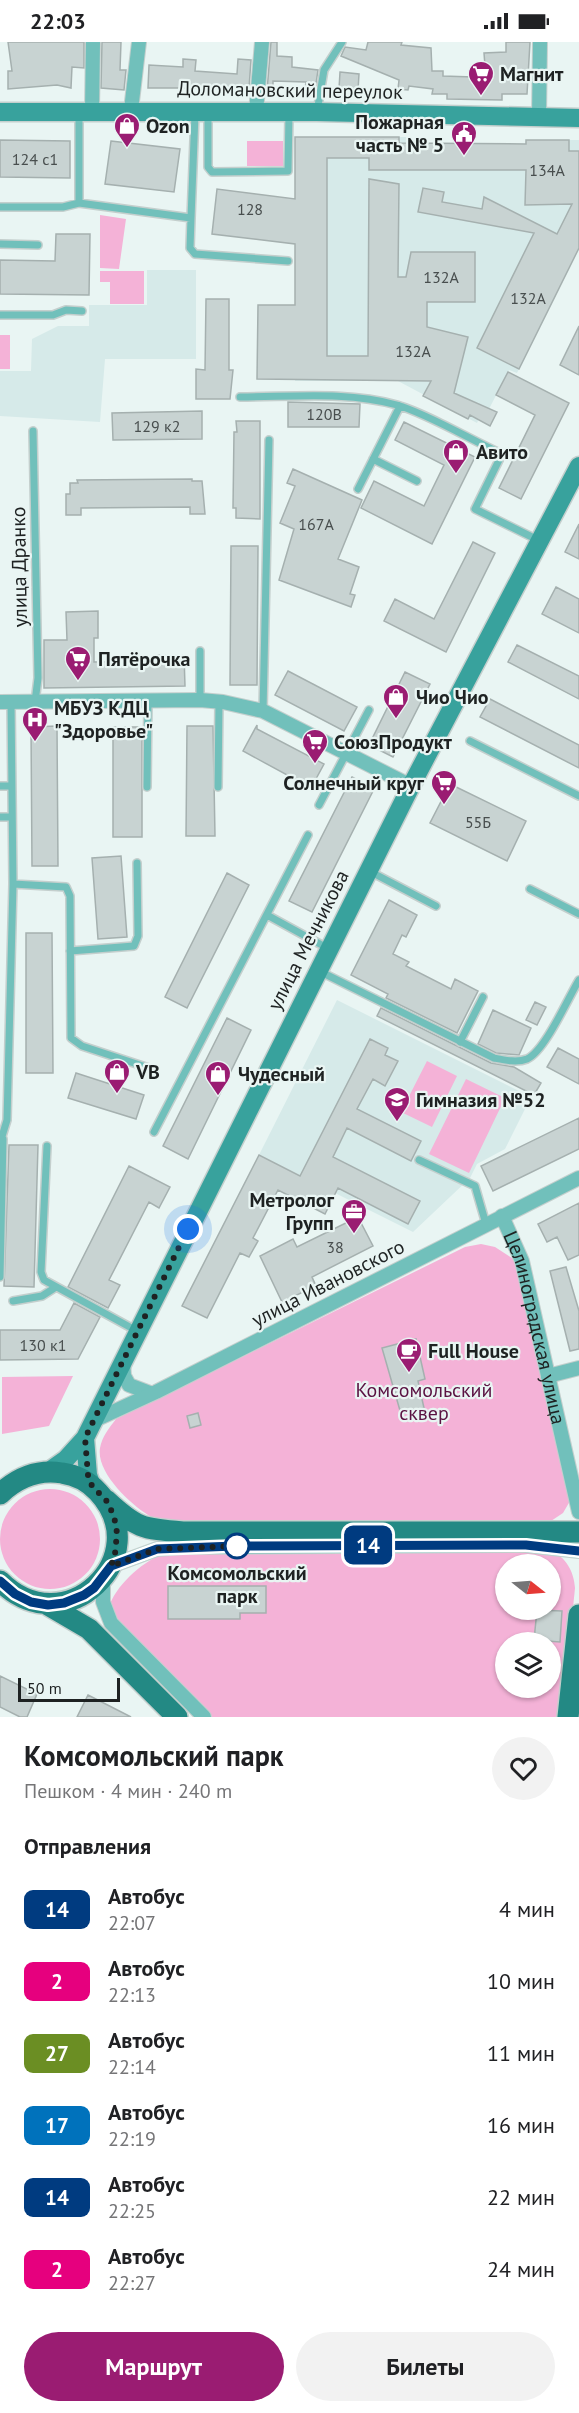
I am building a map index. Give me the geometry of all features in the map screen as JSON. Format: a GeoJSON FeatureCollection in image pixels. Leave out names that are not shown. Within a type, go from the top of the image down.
{"type":"FeatureCollection","features":[{"type":"Feature","properties":{"kind":"main road","name":"Доломановский переулок"},"geometry":{"type":"LineString","coordinates":[[0,112],[130,110],[579,118]]}},
{"type":"Feature","properties":{"kind":"main road","name":"улица Мечникова"},"geometry":{"type":"LineString","coordinates":[[49,1471],[66,1459],[85,1438],[411,786],[579,466]]}},
{"type":"Feature","properties":{"kind":"main road","name":"улица Мечникова"},"geometry":{"type":"LineString","coordinates":[[85,1438],[88,1475],[99,1493]]}},
{"type":"Feature","properties":{"kind":"main road"},"geometry":{"type":"LineString","coordinates":[[0,1494],[26,1476],[49,1471],[72,1474],[99,1493],[130,1522],[140,1527],[183,1532],[579,1532]]}},
{"type":"Feature","properties":{"kind":"main road"},"geometry":{"type":"LineString","coordinates":[[48,1605],[75,1600],[94,1588],[107,1573],[115,1554],[117,1533],[114,1516],[99,1493]]}},
{"type":"Feature","properties":{"kind":"main road"},"geometry":{"type":"LineString","coordinates":[[0,1582],[23,1598],[48,1605],[88,1629],[177,1717]]}},
{"type":"Feature","properties":{"kind":"main road"},"geometry":{"type":"LineString","coordinates":[[568,1717],[579,1615]]}},
{"type":"Feature","properties":{"kind":"street"},"geometry":{"type":"LineString","coordinates":[[86,111],[93,42]]}},
{"type":"Feature","properties":{"kind":"street"},"geometry":{"type":"LineString","coordinates":[[130,110],[139,42]]}},
{"type":"Feature","properties":{"kind":"street"},"geometry":{"type":"LineString","coordinates":[[256,112],[262,42]]}},
{"type":"Feature","properties":{"kind":"street"},"geometry":{"type":"LineString","coordinates":[[539,118],[540,42]]}},
{"type":"Feature","properties":{"kind":"street"},"geometry":{"type":"LineString","coordinates":[[5,702],[148,700],[219,702],[262,711],[411,786]]}},
{"type":"Feature","properties":{"kind":"street","name":"улица Ивановского"},"geometry":{"type":"LineString","coordinates":[[93,1421],[579,1178]]}},
{"type":"Feature","properties":{"kind":"street","name":"Целиноградская улица"},"geometry":{"type":"LineString","coordinates":[[502,1216],[522,1261],[579,1512]]}},
{"type":"Feature","properties":{"kind":"street"},"geometry":{"type":"LineString","coordinates":[[123,1361],[124,1376],[129,1385],[150,1394]]}},
{"type":"Feature","properties":{"kind":"street"},"geometry":{"type":"LineString","coordinates":[[548,1376],[579,1368]]}},
{"type":"Feature","properties":{"kind":"street"},"geometry":{"type":"LineString","coordinates":[[204,1717],[111,1623],[103,1602],[107,1573],[157,1549],[183,1547],[526,1545],[579,1551]]}},
{"type":"Feature","properties":{"kind":"lane"},"geometry":{"type":"LineString","coordinates":[[317,112],[324,70],[342,42]]}},
{"type":"Feature","properties":{"kind":"lane"},"geometry":{"type":"LineString","coordinates":[[79,203],[86,111]]}},
{"type":"Feature","properties":{"kind":"lane"},"geometry":{"type":"LineString","coordinates":[[201,111],[208,167],[212,172],[288,171],[289,112]]}},
{"type":"Feature","properties":{"kind":"lane"},"geometry":{"type":"LineString","coordinates":[[201,111],[190,248],[195,254],[288,261]]}},
{"type":"Feature","properties":{"kind":"lane"},"geometry":{"type":"LineString","coordinates":[[0,207],[63,207],[79,203],[191,218]]}},
{"type":"Feature","properties":{"kind":"lane"},"geometry":{"type":"LineString","coordinates":[[0,244],[38,245]]}},
{"type":"Feature","properties":{"kind":"lane"},"geometry":{"type":"LineString","coordinates":[[0,315],[53,315],[66,310],[82,311]]}},
{"type":"Feature","properties":{"kind":"lane"},"geometry":{"type":"LineString","coordinates":[[240,397],[351,396],[400,406],[502,454],[475,509],[540,540]]}},
{"type":"Feature","properties":{"kind":"lane"},"geometry":{"type":"LineString","coordinates":[[358,489],[400,406]]}},
{"type":"Feature","properties":{"kind":"lane","name":"улица Дранко"},"geometry":{"type":"LineString","coordinates":[[33,431],[38,678],[35,702]]}},
{"type":"Feature","properties":{"kind":"lane"},"geometry":{"type":"LineString","coordinates":[[262,711],[269,440]]}},
{"type":"Feature","properties":{"kind":"lane"},"geometry":{"type":"LineString","coordinates":[[373,459],[417,481]]}},
{"type":"Feature","properties":{"kind":"lane"},"geometry":{"type":"LineString","coordinates":[[200,651],[200,700]]}},
{"type":"Feature","properties":{"kind":"lane"},"geometry":{"type":"LineString","coordinates":[[147,787],[148,700]]}},
{"type":"Feature","properties":{"kind":"lane"},"geometry":{"type":"LineString","coordinates":[[0,1276],[4,1134],[7,1120],[4,1030],[13,884],[12,786],[5,702]]}},
{"type":"Feature","properties":{"kind":"lane"},"geometry":{"type":"LineString","coordinates":[[218,787],[219,702]]}},
{"type":"Feature","properties":{"kind":"lane"},"geometry":{"type":"LineString","coordinates":[[319,805],[369,710]]}},
{"type":"Feature","properties":{"kind":"lane"},"geometry":{"type":"LineString","coordinates":[[470,741],[579,796]]}},
{"type":"Feature","properties":{"kind":"lane"},"geometry":{"type":"LineString","coordinates":[[0,786],[12,786]]}},
{"type":"Feature","properties":{"kind":"lane"},"geometry":{"type":"LineString","coordinates":[[0,817],[12,817]]}},
{"type":"Feature","properties":{"kind":"lane"},"geometry":{"type":"LineString","coordinates":[[154,1132],[308,835]]}},
{"type":"Feature","properties":{"kind":"lane"},"geometry":{"type":"LineString","coordinates":[[70,951],[134,946],[138,936],[137,863]]}},
{"type":"Feature","properties":{"kind":"lane"},"geometry":{"type":"LineString","coordinates":[[368,871],[436,906]]}},
{"type":"Feature","properties":{"kind":"lane"},"geometry":{"type":"LineString","coordinates":[[13,884],[66,887],[70,897],[71,1038],[82,1046],[153,1069]]}},
{"type":"Feature","properties":{"kind":"lane"},"geometry":{"type":"LineString","coordinates":[[530,889],[579,914]]}},
{"type":"Feature","properties":{"kind":"lane"},"geometry":{"type":"LineString","coordinates":[[267,915],[329,949]]}},
{"type":"Feature","properties":{"kind":"lane"},"geometry":{"type":"LineString","coordinates":[[318,970],[494,1058],[512,1061],[526,1059],[538,1051],[579,980]]}},
{"type":"Feature","properties":{"kind":"lane"},"geometry":{"type":"LineString","coordinates":[[460,1042],[483,997]]}},
{"type":"Feature","properties":{"kind":"lane"},"geometry":{"type":"LineString","coordinates":[[0,1143],[4,1134]]}},
{"type":"Feature","properties":{"kind":"lane"},"geometry":{"type":"LineString","coordinates":[[47,1146],[41,1272],[44,1280],[138,1331]]}},
{"type":"Feature","properties":{"kind":"lane"},"geometry":{"type":"LineString","coordinates":[[420,1160],[475,1186],[486,1224]]}},
{"type":"Feature","properties":{"kind":"lane"},"geometry":{"type":"LineString","coordinates":[[14,1301],[42,1296],[56,1287]]}},
{"type":"Feature","properties":{"kind":"shaded area"},"geometry":{"type":"Polygon","coordinates":[[[295,137],[410,137],[410,143],[525,144],[526,140],[579,140],[579,248],[517,373],[509,370],[489,409],[484,408],[477,423],[398,381],[295,381],[295,137]]]}},
{"type":"Feature","properties":{"kind":"shaded area"},"geometry":{"type":"Polygon","coordinates":[[[147,270],[196,270],[196,359],[105,359],[100,422],[0,416],[0,371],[31,371],[32,339],[58,326],[89,326],[89,305],[147,305],[147,270]]]}},
{"type":"Feature","properties":{"kind":"shaded area","name":"Гимназия №52"},"geometry":{"type":"Polygon","coordinates":[[[337,1000],[531,1097],[505,1149],[477,1164],[470,1178],[413,1232],[259,1155],[337,1000]]]}},
{"type":"Feature","properties":{"kind":"green space"},"geometry":{"type":"Polygon","coordinates":[[[247,141],[283,141],[283,166],[247,166],[247,141]]]}},
{"type":"Feature","properties":{"kind":"green space"},"geometry":{"type":"Polygon","coordinates":[[[100,215],[126,219],[119,269],[100,268],[100,215]]]}},
{"type":"Feature","properties":{"kind":"green space"},"geometry":{"type":"Polygon","coordinates":[[[100,271],[144,271],[144,304],[110,304],[110,282],[100,282],[100,271]]]}},
{"type":"Feature","properties":{"kind":"green space"},"geometry":{"type":"Polygon","coordinates":[[[0,335],[10,335],[10,369],[0,369],[0,335]]]}},
{"type":"Feature","properties":{"kind":"green space"},"geometry":{"type":"Polygon","coordinates":[[[427,1061],[457,1076],[432,1127],[401,1112],[427,1061]]]}},
{"type":"Feature","properties":{"kind":"green space"},"geometry":{"type":"Polygon","coordinates":[[[466,1079],[505,1098],[469,1173],[429,1154],[466,1079]]]}},
{"type":"Feature","properties":{"kind":"green space","name":"Комсомольский сквер"},"geometry":{"type":"Polygon","coordinates":[[[481,1244],[495,1247],[515,1260],[570,1501],[563,1513],[551,1521],[175,1523],[154,1518],[140,1510],[108,1477],[100,1457],[100,1448],[104,1436],[116,1419],[465,1247],[481,1244]]]}},
{"type":"Feature","properties":{"kind":"green space"},"geometry":{"type":"Polygon","coordinates":[[[73,1376],[49,1426],[2,1434],[2,1377],[73,1376]]]}},
{"type":"Feature","properties":{"kind":"green space"},"geometry":{"type":"Polygon","coordinates":[[[50,1489],[69,1493],[85,1504],[96,1520],[100,1539],[96,1558],[85,1574],[69,1585],[50,1589],[31,1585],[15,1574],[4,1558],[0,1539],[4,1520],[15,1504],[31,1493],[50,1489]]]}},
{"type":"Feature","properties":{"kind":"green space"},"geometry":{"type":"Polygon","coordinates":[[[550,1551],[556,1553],[495,1554],[495,1620],[561,1620],[561,1557],[565,1561],[573,1576],[575,1588],[562,1717],[212,1717],[113,1617],[108,1609],[123,1584],[145,1563],[162,1554],[550,1551]]]}},
{"type":"Feature","properties":{"kind":"building"},"geometry":{"type":"Polygon","coordinates":[[[8,42],[84,42],[84,68],[72,67],[71,88],[57,85],[8,89],[8,71],[12,71],[8,42]]]}},
{"type":"Feature","properties":{"kind":"building"},"geometry":{"type":"Polygon","coordinates":[[[102,42],[121,42],[120,70],[126,70],[124,90],[101,88],[102,42]]]}},
{"type":"Feature","properties":{"kind":"building"},"geometry":{"type":"Polygon","coordinates":[[[271,42],[277,42],[277,56],[292,57],[292,67],[318,70],[315,90],[305,89],[306,82],[273,81],[273,91],[267,91],[271,42]]]}},
{"type":"Feature","properties":{"kind":"building"},"geometry":{"type":"Polygon","coordinates":[[[368,42],[402,42],[401,45],[431,48],[432,71],[443,71],[443,76],[473,77],[473,65],[485,66],[484,53],[506,52],[506,42],[530,42],[527,94],[502,94],[502,100],[447,99],[447,94],[432,94],[433,89],[409,86],[408,90],[398,89],[399,80],[341,56],[345,47],[366,50],[368,42]]]}},
{"type":"Feature","properties":{"kind":"building"},"geometry":{"type":"Polygon","coordinates":[[[183,59],[196,60],[195,71],[237,74],[238,59],[251,60],[249,88],[148,88],[149,65],[183,67],[183,59]]]}},
{"type":"Feature","properties":{"kind":"building"},"geometry":{"type":"Polygon","coordinates":[[[340,72],[359,74],[358,90],[339,89],[340,72]]]}},
{"type":"Feature","properties":{"kind":"building"},"geometry":{"type":"Polygon","coordinates":[[[295,137],[399,137],[399,143],[526,144],[526,140],[569,140],[569,151],[579,151],[579,248],[519,369],[477,348],[534,233],[418,212],[423,188],[444,192],[442,202],[482,209],[484,197],[557,234],[572,204],[525,205],[526,170],[369,170],[369,158],[327,158],[327,356],[368,356],[369,179],[399,184],[398,277],[406,277],[411,252],[475,252],[475,302],[427,302],[427,327],[468,337],[454,393],[497,412],[490,426],[470,415],[468,419],[423,396],[431,381],[257,379],[258,305],[295,305],[295,244],[212,234],[217,189],[295,199],[295,137]]]}},
{"type":"Feature","properties":{"kind":"building"},"geometry":{"type":"Polygon","coordinates":[[[0,140],[70,141],[70,178],[0,177],[0,140]]]}},
{"type":"Feature","properties":{"kind":"building"},"geometry":{"type":"Polygon","coordinates":[[[111,141],[180,149],[174,192],[105,184],[111,141]]]}},
{"type":"Feature","properties":{"kind":"building"},"geometry":{"type":"Polygon","coordinates":[[[56,234],[90,234],[89,295],[0,294],[0,260],[55,261],[56,234]]]}},
{"type":"Feature","properties":{"kind":"building"},"geometry":{"type":"Polygon","coordinates":[[[206,299],[229,299],[229,370],[233,370],[230,399],[196,399],[196,369],[205,370],[206,299]]]}},
{"type":"Feature","properties":{"kind":"building"},"geometry":{"type":"Polygon","coordinates":[[[579,326],[579,375],[560,365],[579,326]]]}},
{"type":"Feature","properties":{"kind":"building"},"geometry":{"type":"Polygon","coordinates":[[[508,372],[569,403],[521,499],[499,488],[535,415],[496,395],[508,372]]]}},
{"type":"Feature","properties":{"kind":"building"},"geometry":{"type":"Polygon","coordinates":[[[288,402],[360,404],[359,427],[288,427],[288,402]]]}},
{"type":"Feature","properties":{"kind":"building"},"geometry":{"type":"Polygon","coordinates":[[[202,411],[202,439],[113,440],[112,413],[202,411]]]}},
{"type":"Feature","properties":{"kind":"building"},"geometry":{"type":"Polygon","coordinates":[[[236,421],[260,421],[260,519],[236,518],[236,508],[233,508],[236,421]]]}},
{"type":"Feature","properties":{"kind":"building"},"geometry":{"type":"Polygon","coordinates":[[[404,422],[475,457],[432,544],[361,508],[374,481],[424,506],[444,465],[395,440],[404,422]]]}},
{"type":"Feature","properties":{"kind":"building"},"geometry":{"type":"Polygon","coordinates":[[[293,469],[362,500],[338,559],[359,567],[350,594],[355,595],[351,607],[279,580],[294,529],[280,523],[295,486],[287,483],[293,469]]]}},
{"type":"Feature","properties":{"kind":"building"},"geometry":{"type":"Polygon","coordinates":[[[192,479],[192,481],[202,481],[205,514],[190,514],[190,507],[81,508],[81,515],[66,515],[66,494],[70,494],[70,483],[78,483],[77,480],[192,479]]]}},
{"type":"Feature","properties":{"kind":"building"},"geometry":{"type":"Polygon","coordinates":[[[579,524],[579,559],[565,552],[579,524]]]}},
{"type":"Feature","properties":{"kind":"building"},"geometry":{"type":"Polygon","coordinates":[[[473,542],[495,553],[446,652],[384,621],[395,599],[434,619],[473,542]]]}},
{"type":"Feature","properties":{"kind":"building"},"geometry":{"type":"Polygon","coordinates":[[[231,546],[258,546],[257,685],[230,685],[231,546]]]}},
{"type":"Feature","properties":{"kind":"building"},"geometry":{"type":"Polygon","coordinates":[[[556,587],[579,599],[579,633],[542,614],[556,587]]]}},
{"type":"Feature","properties":{"kind":"building"},"geometry":{"type":"Polygon","coordinates":[[[98,611],[98,638],[94,638],[94,662],[158,661],[158,655],[184,655],[185,686],[44,688],[44,640],[67,640],[66,612],[98,611]]]}},
{"type":"Feature","properties":{"kind":"building"},"geometry":{"type":"Polygon","coordinates":[[[517,645],[579,676],[579,699],[508,662],[517,645]]]}},
{"type":"Feature","properties":{"kind":"building"},"geometry":{"type":"Polygon","coordinates":[[[288,671],[357,707],[344,731],[275,695],[288,671]]]}},
{"type":"Feature","properties":{"kind":"building"},"geometry":{"type":"Polygon","coordinates":[[[405,672],[430,684],[393,757],[369,745],[405,672]]]}},
{"type":"Feature","properties":{"kind":"building"},"geometry":{"type":"Polygon","coordinates":[[[490,699],[579,745],[579,768],[480,717],[490,699]]]}},
{"type":"Feature","properties":{"kind":"building"},"geometry":{"type":"Polygon","coordinates":[[[257,725],[257,729],[324,764],[311,788],[243,751],[257,725]]]}},
{"type":"Feature","properties":{"kind":"building"},"geometry":{"type":"Polygon","coordinates":[[[57,726],[58,866],[32,866],[31,727],[57,726]]]}},
{"type":"Feature","properties":{"kind":"building"},"geometry":{"type":"Polygon","coordinates":[[[187,726],[213,726],[215,836],[186,836],[187,726]]]}},
{"type":"Feature","properties":{"kind":"building"},"geometry":{"type":"Polygon","coordinates":[[[113,727],[142,727],[142,837],[113,837],[113,727]]]}},
{"type":"Feature","properties":{"kind":"building"},"geometry":{"type":"Polygon","coordinates":[[[352,777],[374,789],[312,912],[289,901],[352,777]]]}},
{"type":"Feature","properties":{"kind":"building"},"geometry":{"type":"Polygon","coordinates":[[[450,784],[526,821],[507,861],[430,823],[450,784]]]}},
{"type":"Feature","properties":{"kind":"building"},"geometry":{"type":"Polygon","coordinates":[[[121,856],[127,937],[98,939],[92,858],[121,856]]]}},
{"type":"Feature","properties":{"kind":"building"},"geometry":{"type":"Polygon","coordinates":[[[227,873],[249,885],[187,1008],[165,997],[227,873]]]}},
{"type":"Feature","properties":{"kind":"building"},"geometry":{"type":"Polygon","coordinates":[[[389,900],[417,915],[406,937],[402,935],[393,954],[409,962],[406,966],[451,989],[455,979],[478,991],[457,1033],[386,998],[388,994],[351,975],[389,900]]]}},
{"type":"Feature","properties":{"kind":"building"},"geometry":{"type":"Polygon","coordinates":[[[26,933],[52,933],[53,1073],[26,1073],[26,933]]]}},
{"type":"Feature","properties":{"kind":"building"},"geometry":{"type":"Polygon","coordinates":[[[535,1002],[546,1007],[537,1025],[526,1020],[535,1002]]]}},
{"type":"Feature","properties":{"kind":"building"},"geometry":{"type":"Polygon","coordinates":[[[381,1008],[491,1063],[514,1067],[541,1083],[534,1095],[377,1016],[381,1008]]]}},
{"type":"Feature","properties":{"kind":"building"},"geometry":{"type":"Polygon","coordinates":[[[493,1010],[531,1028],[519,1055],[496,1053],[478,1044],[493,1010]]]}},
{"type":"Feature","properties":{"kind":"building"},"geometry":{"type":"Polygon","coordinates":[[[227,1018],[251,1030],[188,1159],[163,1146],[227,1018]]]}},
{"type":"Feature","properties":{"kind":"building"},"geometry":{"type":"Polygon","coordinates":[[[370,1039],[388,1048],[385,1055],[398,1061],[385,1086],[373,1079],[357,1109],[421,1141],[411,1161],[347,1128],[333,1157],[420,1201],[408,1224],[338,1188],[325,1214],[278,1190],[253,1238],[258,1241],[249,1257],[240,1253],[207,1318],[182,1306],[259,1155],[300,1176],[370,1039]]]}},
{"type":"Feature","properties":{"kind":"building"},"geometry":{"type":"Polygon","coordinates":[[[558,1048],[579,1059],[579,1084],[547,1067],[558,1048]]]}},
{"type":"Feature","properties":{"kind":"building"},"geometry":{"type":"Polygon","coordinates":[[[76,1073],[144,1095],[136,1119],[68,1098],[76,1073]]]}},
{"type":"Feature","properties":{"kind":"building"},"geometry":{"type":"Polygon","coordinates":[[[579,1118],[579,1149],[493,1191],[481,1166],[579,1118]]]}},
{"type":"Feature","properties":{"kind":"building"},"geometry":{"type":"Polygon","coordinates":[[[9,1145],[38,1145],[34,1287],[4,1286],[9,1145]]]}},
{"type":"Feature","properties":{"kind":"building"},"geometry":{"type":"Polygon","coordinates":[[[129,1166],[170,1187],[159,1208],[149,1202],[109,1280],[120,1285],[108,1308],[68,1287],[129,1166]]]}},
{"type":"Feature","properties":{"kind":"building"},"geometry":{"type":"Polygon","coordinates":[[[579,1203],[579,1255],[568,1260],[557,1237],[547,1242],[538,1224],[579,1203]]]}},
{"type":"Feature","properties":{"kind":"building"},"geometry":{"type":"Polygon","coordinates":[[[358,1217],[373,1246],[312,1277],[316,1286],[282,1302],[260,1256],[293,1239],[297,1247],[358,1217]]]}},
{"type":"Feature","properties":{"kind":"building"},"geometry":{"type":"Polygon","coordinates":[[[566,1267],[579,1311],[579,1349],[570,1351],[550,1271],[566,1267]]]}},
{"type":"Feature","properties":{"kind":"building"},"geometry":{"type":"Polygon","coordinates":[[[74,1303],[100,1317],[78,1359],[0,1360],[0,1330],[60,1330],[74,1303]]]}},
{"type":"Feature","properties":{"kind":"building"},"geometry":{"type":"Polygon","coordinates":[[[416,1339],[425,1379],[418,1381],[424,1408],[401,1414],[382,1348],[416,1339]]]}},
{"type":"Feature","properties":{"kind":"building"},"geometry":{"type":"Polygon","coordinates":[[[198,1413],[201,1425],[190,1428],[187,1416],[198,1413]]]}},
{"type":"Feature","properties":{"kind":"building"},"geometry":{"type":"Polygon","coordinates":[[[168,1586],[266,1586],[266,1613],[240,1613],[240,1619],[168,1619],[168,1586]]]}},
{"type":"Feature","properties":{"kind":"building"},"geometry":{"type":"Polygon","coordinates":[[[562,1611],[561,1632],[535,1632],[536,1620],[561,1620],[562,1611]]]}},
{"type":"Feature","properties":{"kind":"building"},"geometry":{"type":"Polygon","coordinates":[[[0,1676],[37,1694],[27,1717],[20,1717],[0,1707],[0,1676]]]}},
{"type":"Feature","properties":{"kind":"building"},"geometry":{"type":"Polygon","coordinates":[[[88,1695],[131,1717],[77,1717],[88,1695]]]}},
{"type":"Feature","properties":{"kind":"bus line","name":"14"},"geometry":{"type":"LineString","coordinates":[[0,1581],[15,1594],[31,1602],[48,1605],[75,1600],[94,1588],[111,1566],[157,1549],[235,1546],[526,1545],[554,1546],[579,1551]]}},
{"type":"Feature","properties":{"kind":"place","name":"Магнит"},"geometry":{"type":"Point","coordinates":[481,97]}},
{"type":"Feature","properties":{"kind":"place","name":"Ozon"},"geometry":{"type":"Point","coordinates":[127,149]}},
{"type":"Feature","properties":{"kind":"place","name":"Пожарная часть № 5"},"geometry":{"type":"Point","coordinates":[464,157]}},
{"type":"Feature","properties":{"kind":"place","name":"Авито"},"geometry":{"type":"Point","coordinates":[456,475]}},
{"type":"Feature","properties":{"kind":"place","name":"Пятёрочка"},"geometry":{"type":"Point","coordinates":[78,682]}},
{"type":"Feature","properties":{"kind":"place","name":"Чио Чио"},"geometry":{"type":"Point","coordinates":[396,720]}},
{"type":"Feature","properties":{"kind":"place","name":"МБУЗ КДЦ \"Здоровье\""},"geometry":{"type":"Point","coordinates":[35,743]}},
{"type":"Feature","properties":{"kind":"place","name":"СоюзПродукт"},"geometry":{"type":"Point","coordinates":[315,765]}},
{"type":"Feature","properties":{"kind":"place","name":"Солнечный круг"},"geometry":{"type":"Point","coordinates":[444,806]}},
{"type":"Feature","properties":{"kind":"place","name":"VB"},"geometry":{"type":"Point","coordinates":[117,1095]}},
{"type":"Feature","properties":{"kind":"place","name":"Чудесный"},"geometry":{"type":"Point","coordinates":[218,1097]}},
{"type":"Feature","properties":{"kind":"place","name":"Гимназия №52"},"geometry":{"type":"Point","coordinates":[397,1123]}},
{"type":"Feature","properties":{"kind":"place","name":"Метролог Групп"},"geometry":{"type":"Point","coordinates":[354,1235]}},
{"type":"Feature","properties":{"kind":"place","name":"Full House"},"geometry":{"type":"Point","coordinates":[409,1374]}},
{"type":"Feature","properties":{"kind":"place","name":"Комсомольский парк"},"geometry":{"type":"Point","coordinates":[237,1546]}},
{"type":"Feature","properties":{"kind":"route"},"geometry":{"type":"LineString","coordinates":[[188,1229],[85,1438],[88,1475],[92,1486],[106,1500],[114,1516],[117,1533],[111,1566],[157,1549],[237,1546]]}}]}
